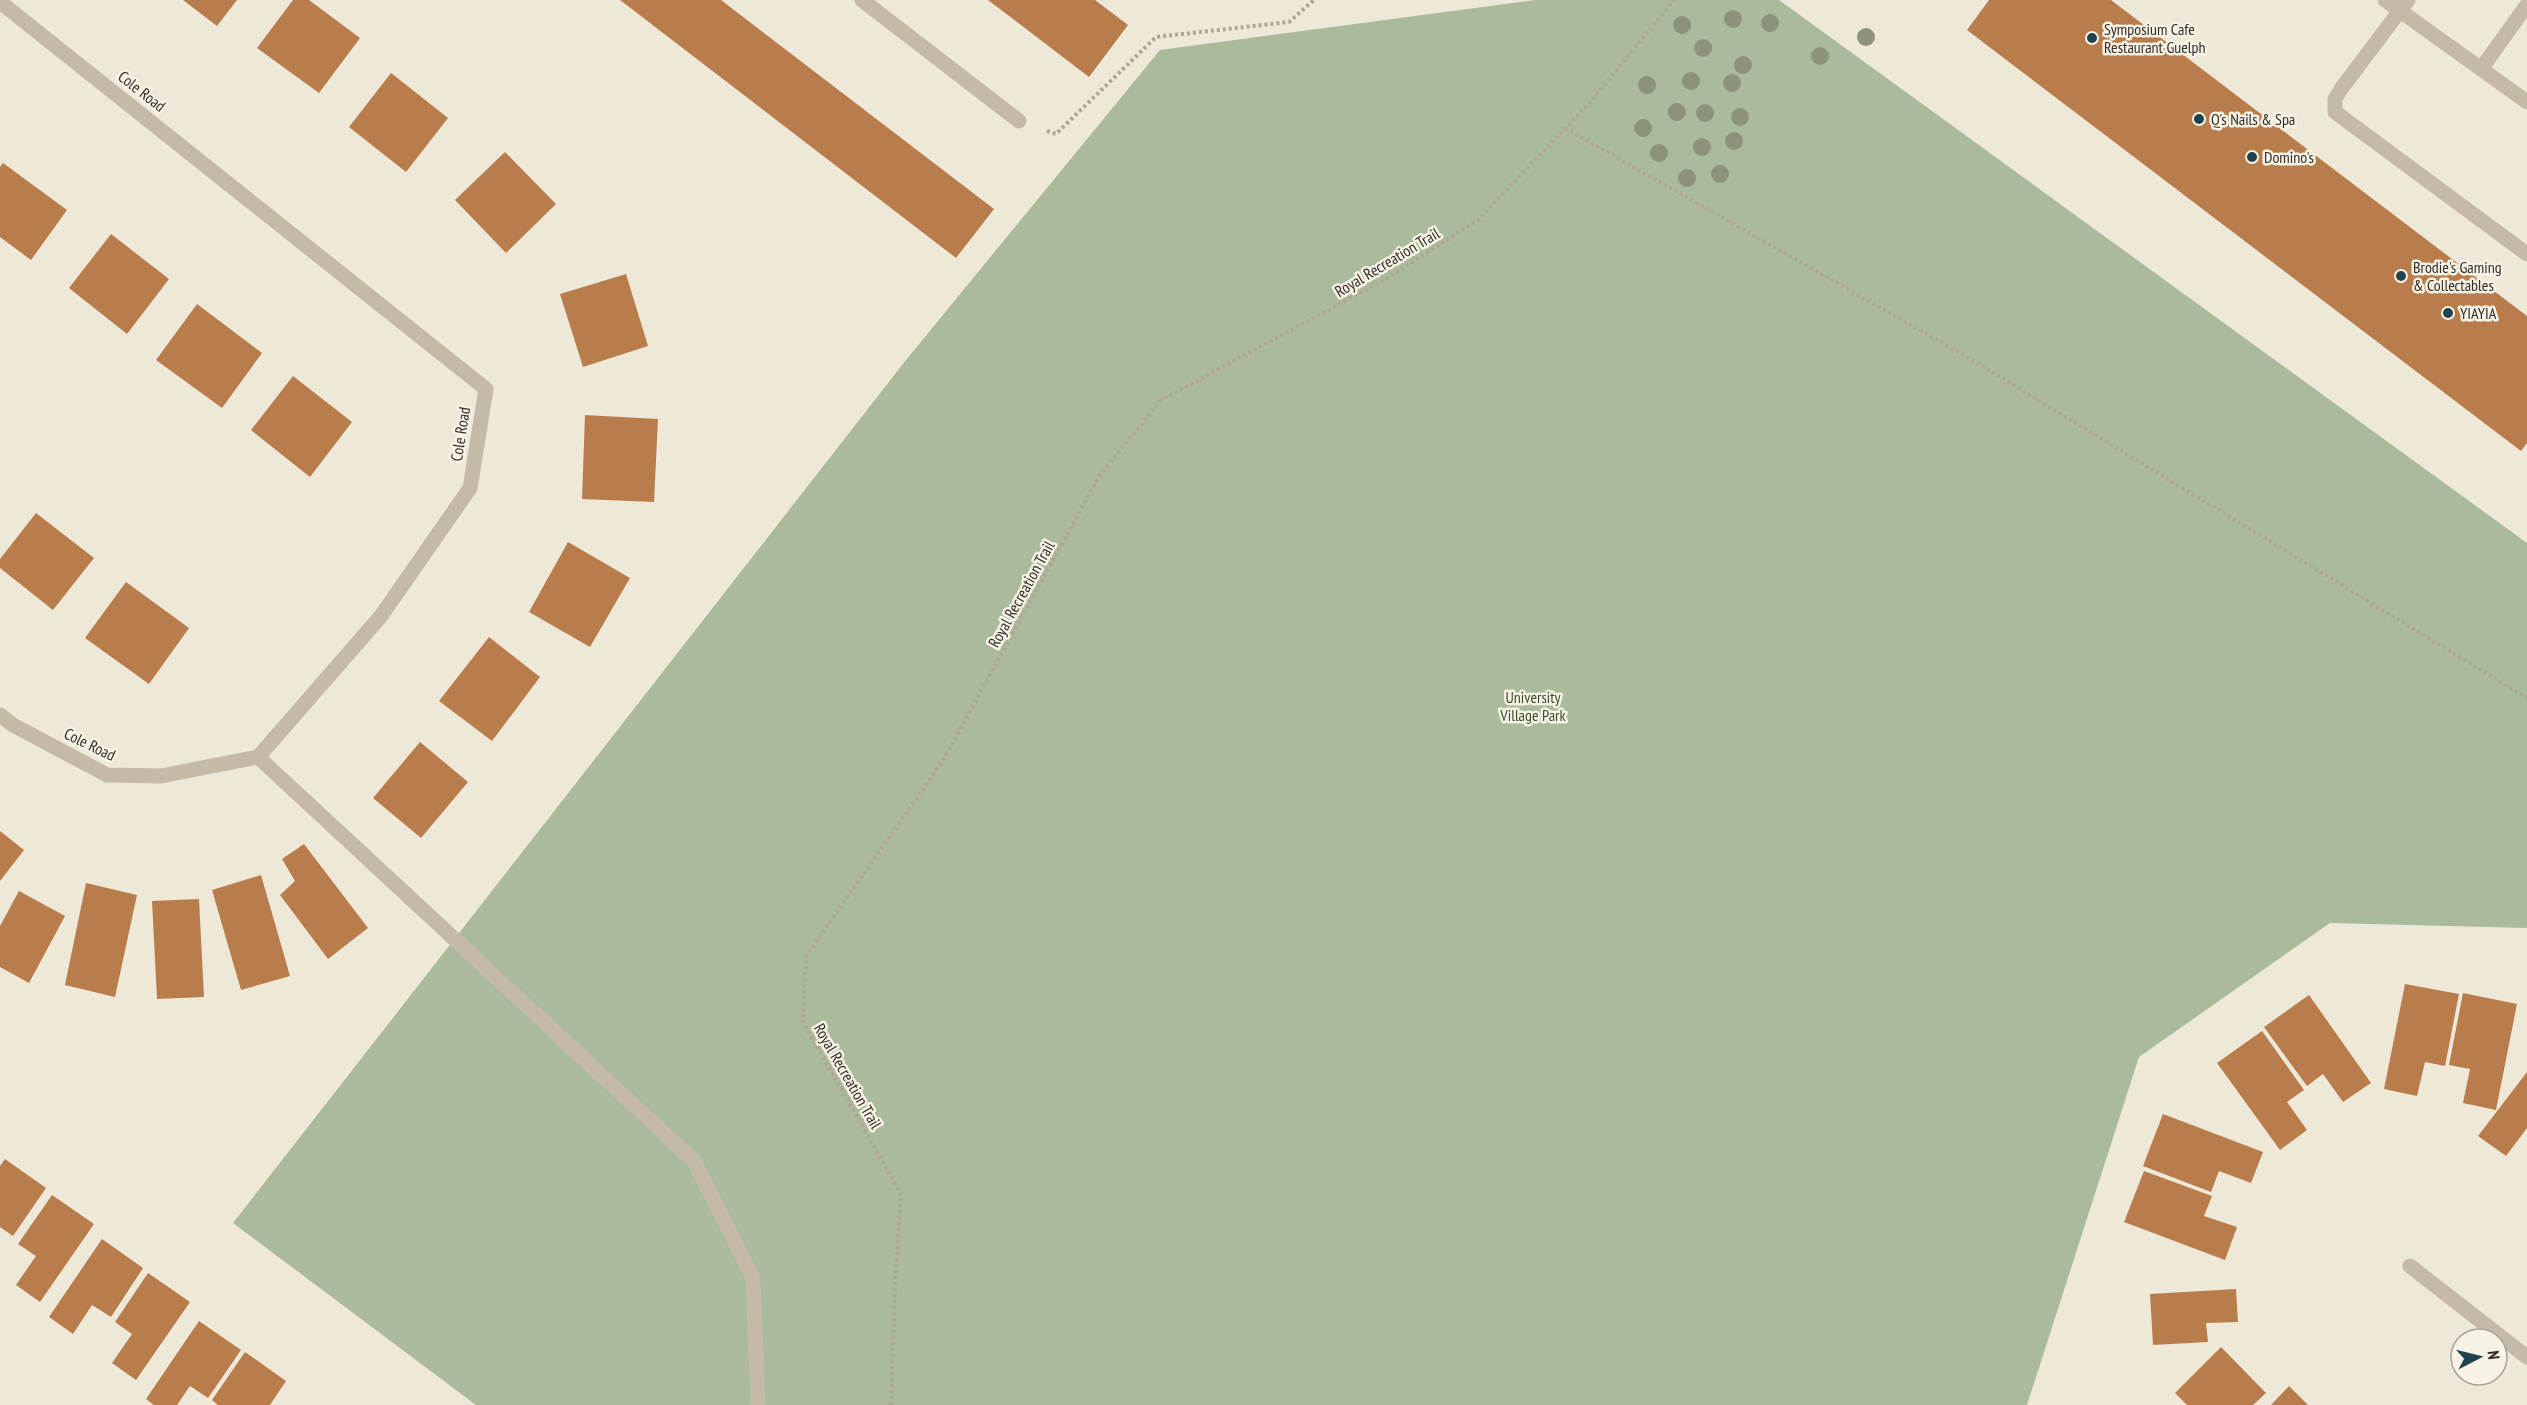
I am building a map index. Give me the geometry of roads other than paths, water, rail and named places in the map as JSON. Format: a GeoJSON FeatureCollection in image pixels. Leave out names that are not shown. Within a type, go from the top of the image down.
{"type":"FeatureCollection","features":[{"type":"Feature","properties":{"kind":"street"},"geometry":{"type":"LineString","coordinates":[[862,0],[1019,121]]}},
{"type":"Feature","properties":{"kind":"street"},"geometry":{"type":"LineString","coordinates":[[2385,0],[2403,6],[2481,69],[2527,102]]}},
{"type":"Feature","properties":{"kind":"street","name":"Cole Road"},"geometry":{"type":"LineString","coordinates":[[0,2],[486,389],[470,488],[381,616],[258,757],[161,776],[107,776],[13,725],[0,715]]}},
{"type":"Feature","properties":{"kind":"street"},"geometry":{"type":"LineString","coordinates":[[2481,69],[2527,5]]}},
{"type":"Feature","properties":{"kind":"street"},"geometry":{"type":"LineString","coordinates":[[2403,6],[2335,99],[2335,112],[2527,254]]}},
{"type":"Feature","properties":{"kind":"street"},"geometry":{"type":"LineString","coordinates":[[258,757],[694,1161],[753,1278],[758,1405]]}},
{"type":"Feature","properties":{"kind":"street"},"geometry":{"type":"LineString","coordinates":[[2410,1266],[2527,1357]]}},
{"type":"Feature","properties":{"kind":"place","name":"Symposium Cafe Restaurant Guelph"},"geometry":{"type":"Point","coordinates":[2092,38]}},
{"type":"Feature","properties":{"kind":"place","name":"Q's Nails & Spa"},"geometry":{"type":"Point","coordinates":[2199,119]}},
{"type":"Feature","properties":{"kind":"place","name":"Domino's"},"geometry":{"type":"Point","coordinates":[2252,157]}},
{"type":"Feature","properties":{"kind":"place","name":"Brodie's Gaming & Collectables"},"geometry":{"type":"Point","coordinates":[2401,276]}},
{"type":"Feature","properties":{"kind":"place","name":"YIAYIA"},"geometry":{"type":"Point","coordinates":[2448,313]}},
{"type":"Feature","properties":{"kind":"park label","name":"University Village Park"},"geometry":{"type":"Point","coordinates":[1533,706]}}]}
